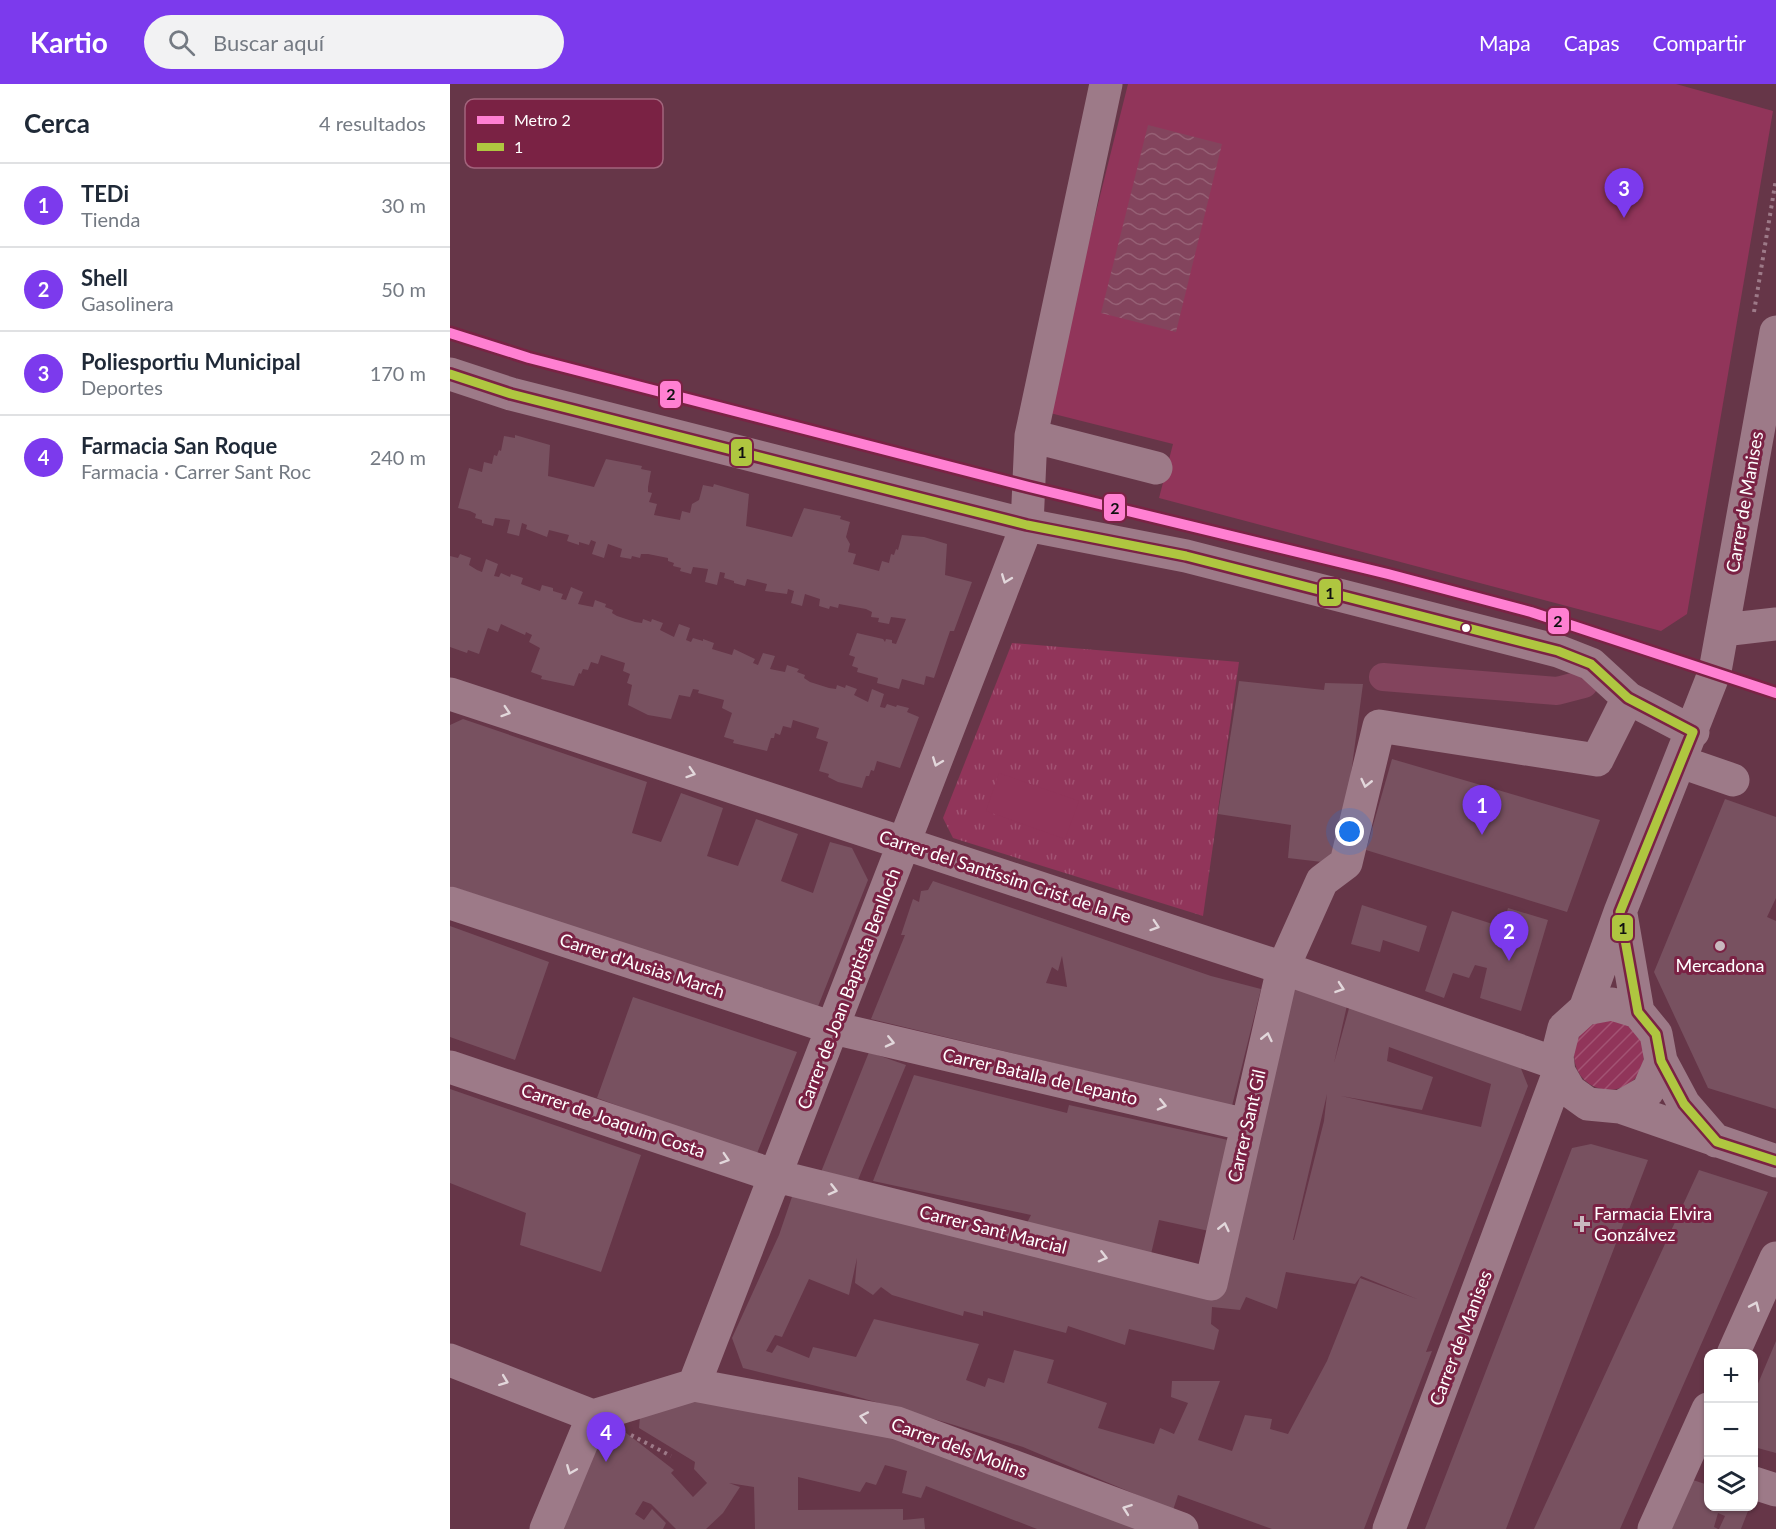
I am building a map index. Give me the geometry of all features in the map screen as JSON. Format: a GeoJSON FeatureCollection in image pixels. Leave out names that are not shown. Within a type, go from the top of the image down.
{"type":"FeatureCollection","features":[{"type":"Feature","properties":{"kind":"street","name":"Carrer de Joan Baptista Benlloch"},"geometry":{"type":"LineString","coordinates":[[694,1384],[1027,525],[1031,436],[1106,84]]}},
{"type":"Feature","properties":{"kind":"street","name":"Carrer de Manises"},"geometry":{"type":"LineString","coordinates":[[1585,1009],[1620,912],[1687,747],[1715,671],[1776,332]]}},
{"type":"Feature","properties":{"kind":"street"},"geometry":{"type":"LineString","coordinates":[[450,374],[510,394],[1027,525],[1186,556],[1558,651],[1590,664],[1687,747],[1733,780]]}},
{"type":"Feature","properties":{"kind":"street"},"geometry":{"type":"LineString","coordinates":[[1031,436],[1156,468]]}},
{"type":"Feature","properties":{"kind":"street"},"geometry":{"type":"LineString","coordinates":[[1724,630],[1776,624]]}},
{"type":"Feature","properties":{"kind":"street","name":"Carrer del Santíssim Crist de la Fe"},"geometry":{"type":"LineString","coordinates":[[450,694],[1283,968],[1558,1068]]}},
{"type":"Feature","properties":{"kind":"street","name":"Carrer Sant Gil"},"geometry":{"type":"LineString","coordinates":[[1211,1284],[1283,968],[1322,881],[1346,863],[1352,846],[1379,726],[1597,760],[1628,698]]}},
{"type":"Feature","properties":{"kind":"street","name":"Carrer d'Ausiàs March"},"geometry":{"type":"LineString","coordinates":[[450,903],[833,1028]]}},
{"type":"Feature","properties":{"kind":"street"},"geometry":{"type":"LineString","coordinates":[[1620,912],[1638,1012],[1656,1034],[1661,1061],[1684,1104],[1718,1142]]}},
{"type":"Feature","properties":{"kind":"street"},"geometry":{"type":"LineString","coordinates":[[1638,1012],[1612,1004],[1585,1009],[1564,1028],[1557,1056],[1558,1068],[1570,1091],[1604,1105],[1776,1161]]}},
{"type":"Feature","properties":{"kind":"street","name":"Carrer Batalla de Lepanto"},"geometry":{"type":"LineString","coordinates":[[833,1028],[1247,1125]]}},
{"type":"Feature","properties":{"kind":"street"},"geometry":{"type":"LineString","coordinates":[[1604,1105],[1648,1090],[1661,1061]]}},
{"type":"Feature","properties":{"kind":"street","name":"Carrer de Joaquim Costa"},"geometry":{"type":"LineString","coordinates":[[450,1067],[776,1176]]}},
{"type":"Feature","properties":{"kind":"street","name":"Carrer de Manises"},"geometry":{"type":"LineString","coordinates":[[1389,1529],[1533,1148],[1558,1068]]}},
{"type":"Feature","properties":{"kind":"street","name":"Carrer de Manises"},"geometry":{"type":"LineString","coordinates":[[1533,1148],[1559,1121],[1604,1105]]}},
{"type":"Feature","properties":{"kind":"street","name":"Carrer Sant Marcial"},"geometry":{"type":"LineString","coordinates":[[776,1176],[1211,1284]]}},
{"type":"Feature","properties":{"kind":"street"},"geometry":{"type":"LineString","coordinates":[[1735,1349],[1776,1258]]}},
{"type":"Feature","properties":{"kind":"street"},"geometry":{"type":"LineString","coordinates":[[450,1360],[593,1416],[694,1384]]}},
{"type":"Feature","properties":{"kind":"street","name":"Carrer dels Molins"},"geometry":{"type":"LineString","coordinates":[[694,1384],[897,1423],[1182,1529]]}},
{"type":"Feature","properties":{"kind":"street"},"geometry":{"type":"LineString","coordinates":[[546,1529],[593,1416]]}},
{"type":"Feature","properties":{"kind":"street"},"geometry":{"type":"LineString","coordinates":[[1654,1529],[1697,1465],[1704,1429]]}},
{"type":"Feature","properties":{"kind":"street"},"geometry":{"type":"LineString","coordinates":[[1758,1484],[1776,1490]]}},
{"type":"Feature","properties":{"kind":"green space"},"geometry":{"type":"Polygon","coordinates":[[[1128,84],[1676,84],[1773,111],[1687,614],[1661,631],[1159,498],[1173,444],[1046,412],[1128,84]]]}},
{"type":"Feature","properties":{"kind":"green space"},"geometry":{"type":"Polygon","coordinates":[[[1012,643],[1239,662],[1203,916],[953,838],[943,818],[1012,643]]]}},
{"type":"Feature","properties":{"kind":"green space"},"geometry":{"type":"Polygon","coordinates":[[[999,773],[1079,801],[1065,839],[986,811],[999,773]]]}},
{"type":"Feature","properties":{"kind":"green space"},"geometry":{"type":"Polygon","coordinates":[[[1609,1020],[1622,1023],[1634,1030],[1641,1042],[1644,1055],[1641,1068],[1634,1080],[1622,1087],[1609,1090],[1596,1087],[1584,1080],[1577,1068],[1574,1055],[1577,1042],[1584,1030],[1596,1023],[1609,1020]]]}},
{"type":"Feature","properties":{"kind":"water"},"geometry":{"type":"Polygon","coordinates":[[[1148,125],[1222,144],[1176,332],[1101,313],[1148,125]]]}},
{"type":"Feature","properties":{"kind":"building"},"geometry":{"type":"Polygon","coordinates":[[[515,435],[550,445],[548,476],[594,487],[606,459],[642,466],[641,469],[651,471],[648,492],[652,493],[649,502],[657,504],[654,515],[680,520],[682,511],[690,513],[692,504],[699,500],[703,485],[713,487],[714,484],[749,494],[746,526],[792,537],[804,508],[841,516],[840,519],[850,522],[846,537],[850,544],[848,552],[856,554],[853,564],[879,571],[882,561],[889,563],[891,554],[894,555],[896,549],[898,550],[902,535],[924,537],[947,544],[945,575],[972,582],[954,631],[950,631],[934,678],[926,676],[924,685],[902,679],[899,689],[877,683],[878,678],[857,672],[858,668],[852,666],[855,657],[849,655],[857,633],[883,639],[885,642],[886,639],[892,640],[892,643],[896,644],[906,619],[891,617],[889,624],[878,622],[879,618],[871,617],[872,612],[866,609],[839,604],[838,608],[830,606],[829,609],[819,606],[820,599],[805,594],[802,606],[791,603],[794,591],[788,589],[787,594],[765,591],[767,584],[747,579],[745,586],[724,578],[725,573],[720,572],[717,585],[705,582],[708,569],[693,567],[691,574],[680,571],[681,568],[673,566],[674,563],[668,561],[668,558],[648,554],[641,554],[640,558],[632,556],[631,559],[620,557],[622,549],[608,544],[604,558],[592,554],[596,542],[591,540],[589,545],[579,542],[579,545],[567,541],[569,535],[549,530],[547,537],[526,529],[527,525],[522,523],[519,536],[507,533],[510,520],[495,518],[493,526],[482,523],[482,520],[475,518],[476,514],[458,508],[469,468],[482,472],[484,462],[492,464],[494,455],[497,456],[499,450],[501,451],[504,436],[515,438],[515,435]]]}},
{"type":"Feature","properties":{"kind":"building"},"geometry":{"type":"Polygon","coordinates":[[[460,554],[471,558],[469,565],[477,570],[482,572],[486,559],[498,564],[494,576],[499,577],[501,573],[510,577],[511,574],[523,578],[521,584],[540,591],[542,585],[553,588],[553,591],[563,594],[561,599],[566,600],[571,587],[583,592],[578,604],[593,607],[595,600],[606,604],[605,607],[613,610],[612,613],[617,616],[635,622],[642,623],[643,619],[651,622],[652,619],[663,623],[660,630],[674,637],[679,624],[690,628],[686,640],[691,642],[693,638],[703,641],[703,639],[714,643],[712,649],[732,655],[734,649],[755,659],[753,663],[758,665],[763,653],[775,656],[770,669],[785,672],[787,665],[799,669],[797,672],[805,675],[804,678],[810,682],[829,688],[836,689],[837,685],[845,688],[846,685],[857,689],[854,695],[868,702],[872,689],[884,694],[880,707],[885,708],[887,704],[909,708],[907,712],[919,717],[900,768],[877,761],[874,771],[871,770],[869,776],[866,776],[862,788],[838,782],[828,777],[829,774],[819,771],[828,742],[816,738],[819,728],[793,720],[791,728],[783,726],[780,735],[775,733],[767,751],[733,743],[734,740],[724,737],[732,713],[722,708],[724,700],[698,693],[699,690],[693,689],[690,697],[679,695],[671,719],[648,715],[628,705],[632,685],[627,683],[630,674],[623,671],[625,663],[601,655],[598,664],[591,662],[588,670],[583,669],[581,674],[579,673],[574,686],[541,679],[542,676],[531,672],[540,648],[529,642],[532,635],[526,632],[525,635],[501,624],[498,632],[488,628],[479,654],[468,650],[467,653],[450,647],[450,556],[458,558],[460,554]]]}},
{"type":"Feature","properties":{"kind":"building"},"geometry":{"type":"Polygon","coordinates":[[[1239,681],[1324,690],[1325,683],[1363,684],[1339,864],[1288,858],[1291,825],[1218,814],[1239,681]]]}},
{"type":"Feature","properties":{"kind":"building"},"geometry":{"type":"Polygon","coordinates":[[[463,719],[647,782],[632,833],[661,842],[681,793],[723,808],[707,856],[738,866],[756,819],[798,834],[781,881],[813,893],[830,842],[852,848],[868,880],[817,1009],[450,886],[450,725],[463,719]]]}},
{"type":"Feature","properties":{"kind":"building"},"geometry":{"type":"Polygon","coordinates":[[[1392,759],[1600,820],[1567,912],[1366,850],[1392,759]]]}},
{"type":"Feature","properties":{"kind":"building","name":"Mercadona"},"geometry":{"type":"Polygon","coordinates":[[[1725,799],[1776,817],[1776,898],[1767,917],[1776,921],[1776,1109],[1708,1088],[1654,972],[1725,799]]]}},
{"type":"Feature","properties":{"kind":"building"},"geometry":{"type":"Polygon","coordinates":[[[933,881],[1211,976],[1261,989],[1232,1106],[871,1019],[905,935],[901,935],[913,899],[919,902],[921,891],[928,890],[933,881]],[[1062,956],[1058,971],[1052,967],[1046,983],[1067,987],[1062,956]]]}},
{"type":"Feature","properties":{"kind":"building"},"geometry":{"type":"Polygon","coordinates":[[[1362,905],[1427,926],[1419,952],[1383,940],[1380,952],[1351,944],[1362,905]]]}},
{"type":"Feature","properties":{"kind":"building"},"geometry":{"type":"Polygon","coordinates":[[[1508,908],[1548,920],[1521,1011],[1480,998],[1487,968],[1475,965],[1469,978],[1453,973],[1444,998],[1425,991],[1452,911],[1502,927],[1508,908]]]}},
{"type":"Feature","properties":{"kind":"building"},"geometry":{"type":"Polygon","coordinates":[[[450,926],[549,962],[515,1060],[450,1037],[450,926]]]}},
{"type":"Feature","properties":{"kind":"building"},"geometry":{"type":"Polygon","coordinates":[[[1295,985],[1348,1001],[1334,1063],[1351,1001],[1516,1056],[1528,1086],[1426,1352],[1432,1351],[1364,1529],[1272,1529],[1178,1495],[1173,1510],[1023,1447],[841,1392],[743,1368],[732,1338],[779,1235],[794,1191],[1223,1291],[1295,985]],[[1389,1047],[1387,1061],[1433,1077],[1422,1110],[1341,1096],[1481,1127],[1491,1084],[1389,1047]],[[1327,1094],[1293,1240],[1324,1121],[1327,1094]],[[857,1258],[849,1295],[809,1279],[782,1337],[775,1335],[766,1351],[772,1353],[777,1345],[809,1358],[813,1347],[856,1357],[874,1319],[979,1344],[966,1380],[985,1387],[988,1378],[1004,1383],[1014,1350],[1054,1360],[1047,1383],[1107,1403],[1098,1428],[1154,1444],[1160,1428],[1174,1434],[1188,1403],[1171,1397],[1172,1381],[1220,1381],[1198,1440],[1232,1451],[1245,1415],[1272,1419],[1270,1429],[1288,1434],[1327,1361],[1360,1278],[1417,1299],[1361,1276],[1355,1284],[1286,1272],[1277,1309],[1246,1297],[1240,1310],[1212,1307],[1211,1324],[1219,1330],[1214,1350],[1129,1329],[1125,1345],[1068,1326],[1066,1333],[983,1311],[983,1316],[964,1311],[963,1316],[892,1295],[881,1287],[873,1295],[855,1283],[857,1258]]]}},
{"type":"Feature","properties":{"kind":"building"},"geometry":{"type":"Polygon","coordinates":[[[633,997],[797,1052],[756,1156],[597,1098],[633,997]]]}},
{"type":"Feature","properties":{"kind":"building"},"geometry":{"type":"Polygon","coordinates":[[[869,1052],[906,1065],[855,1187],[819,1177],[869,1052]]]}},
{"type":"Feature","properties":{"kind":"building"},"geometry":{"type":"Polygon","coordinates":[[[914,1075],[1067,1113],[1069,1105],[1228,1140],[1209,1231],[1159,1220],[1151,1254],[1027,1223],[1031,1215],[873,1181],[914,1075]]]}},
{"type":"Feature","properties":{"kind":"building"},"geometry":{"type":"Polygon","coordinates":[[[450,1089],[641,1155],[601,1272],[520,1245],[526,1213],[450,1183],[450,1089]]]}},
{"type":"Feature","properties":{"kind":"building"},"geometry":{"type":"Polygon","coordinates":[[[1591,1144],[1648,1160],[1506,1529],[1425,1529],[1572,1148],[1591,1144]]]}},
{"type":"Feature","properties":{"kind":"building"},"geometry":{"type":"Polygon","coordinates":[[[1699,1170],[1768,1192],[1620,1529],[1534,1529],[1699,1170]]]}},
{"type":"Feature","properties":{"kind":"building"},"geometry":{"type":"Polygon","coordinates":[[[1776,1341],[1776,1453],[1758,1448],[1758,1384],[1776,1341]]]}},
{"type":"Feature","properties":{"kind":"building"},"geometry":{"type":"Polygon","coordinates":[[[685,1401],[813,1407],[1144,1529],[1037,1529],[926,1486],[921,1498],[902,1493],[907,1471],[885,1465],[876,1485],[866,1482],[860,1492],[798,1477],[798,1510],[903,1509],[903,1520],[924,1518],[925,1529],[755,1529],[754,1487],[729,1483],[740,1487],[723,1513],[706,1529],[676,1529],[651,1504],[643,1501],[635,1514],[644,1520],[652,1509],[666,1523],[663,1529],[559,1529],[594,1450],[612,1422],[674,1470],[671,1473],[693,1497],[707,1483],[694,1469],[695,1462],[639,1428],[640,1416],[685,1401]]]}},
{"type":"Feature","properties":{"kind":"building"},"geometry":{"type":"Polygon","coordinates":[[[1690,1479],[1704,1484],[1704,1511],[1748,1511],[1741,1529],[1719,1529],[1725,1516],[1718,1513],[1714,1527],[1718,1529],[1669,1529],[1690,1479]]]}},
{"type":"Feature","properties":{"kind":"waterway"},"geometry":{"type":"LineString","coordinates":[[1383,677],[1557,691],[1584,684]]}},
{"type":"Feature","properties":{"kind":"metro line","name":"2"},"geometry":{"type":"LineString","coordinates":[[450,333],[529,358],[1029,487],[1388,574],[1531,612],[1776,693]]}},
{"type":"Feature","properties":{"kind":"transit line","name":"1"},"geometry":{"type":"LineString","coordinates":[[450,374],[511,394],[1027,525],[1186,556],[1558,651],[1591,664],[1628,698],[1693,732],[1620,912],[1638,1012],[1656,1034],[1661,1061],[1684,1104],[1717,1142],[1776,1161]]}},
{"type":"Feature","properties":{"kind":"place","name":"Poliesportiu Municipal"},"geometry":{"type":"Point","coordinates":[1624,218]}},
{"type":"Feature","properties":{"kind":"place","name":"TEDi"},"geometry":{"type":"Point","coordinates":[1482,835]}},
{"type":"Feature","properties":{"kind":"place","name":"Mercadona"},"geometry":{"type":"Point","coordinates":[1720,946]}},
{"type":"Feature","properties":{"kind":"place","name":"Shell"},"geometry":{"type":"Point","coordinates":[1509,961]}},
{"type":"Feature","properties":{"kind":"place","name":"Farmacia Elvira Gonzálvez"},"geometry":{"type":"Point","coordinates":[1582,1224]}},
{"type":"Feature","properties":{"kind":"place","name":"Farmacia San Roque"},"geometry":{"type":"Point","coordinates":[606,1462]}}]}
